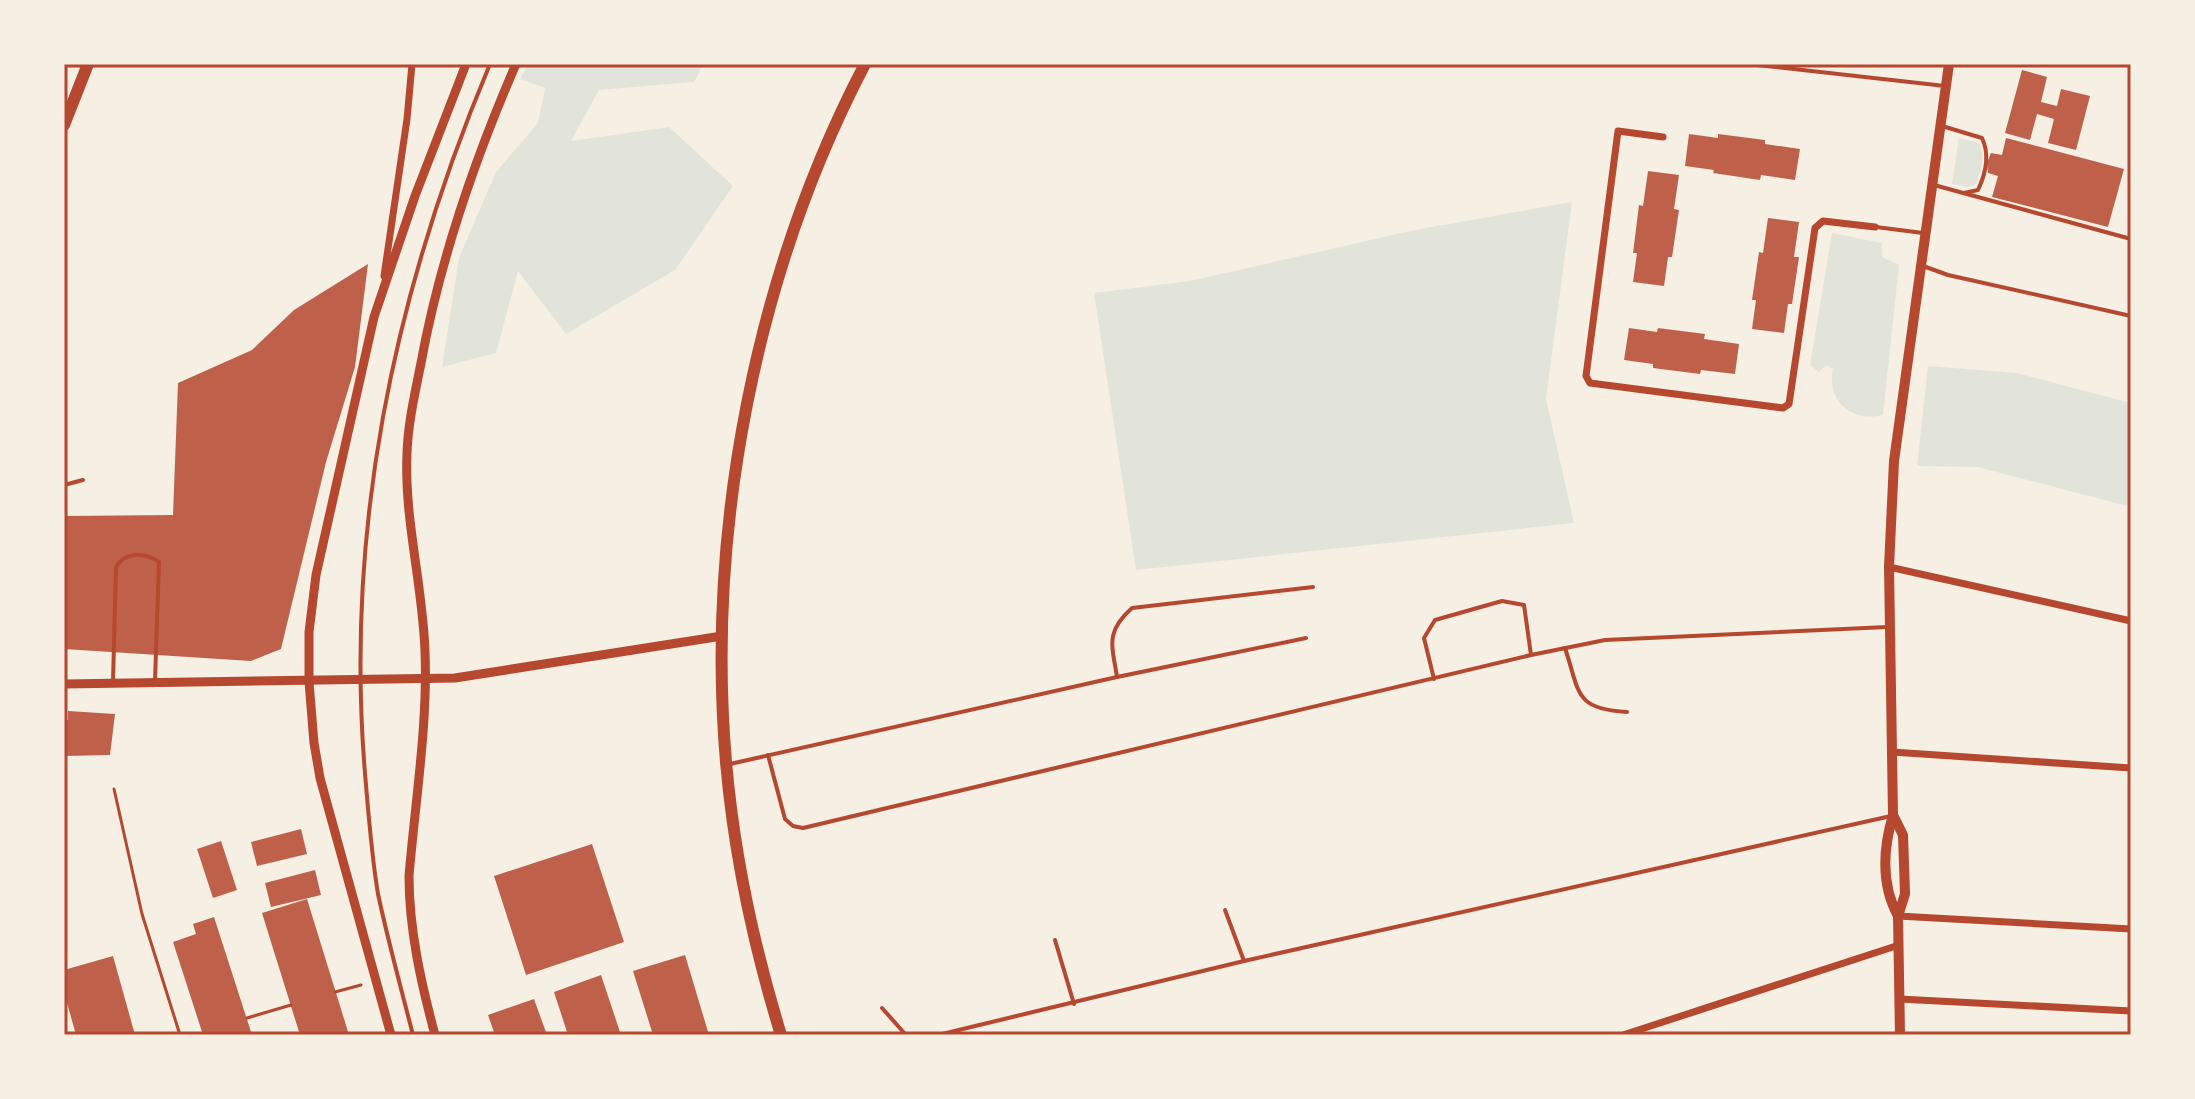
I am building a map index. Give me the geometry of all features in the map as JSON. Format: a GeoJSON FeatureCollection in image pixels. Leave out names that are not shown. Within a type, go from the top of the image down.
{"type":"FeatureCollection","features":[{"type":"Feature","properties":{"kind":"main road"},"geometry":{"type":"LineString","coordinates":[[64,125],[88,64]]}},
{"type":"Feature","properties":{"kind":"main road"},"geometry":{"type":"LineString","coordinates":[[781,1035],[753,930],[726,764],[722,636],[727,547],[751,383],[791,232],[865,64]]}},
{"type":"Feature","properties":{"kind":"main road"},"geometry":{"type":"LineString","coordinates":[[1898,916],[1887,896],[1886,841],[1893,815],[1889,567],[1899,421],[1949,64]]}},
{"type":"Feature","properties":{"kind":"main road"},"geometry":{"type":"LineString","coordinates":[[1893,815],[1903,835],[1905,894],[1898,916],[1900,1035]]}},
{"type":"Feature","properties":{"kind":"street"},"geometry":{"type":"LineString","coordinates":[[383,287],[412,64]]}},
{"type":"Feature","properties":{"kind":"street"},"geometry":{"type":"LineString","coordinates":[[391,1035],[345,859],[320,778],[309,682],[309,632],[316,575],[362,361],[383,287],[442,121],[466,64]]}},
{"type":"Feature","properties":{"kind":"street"},"geometry":{"type":"LineString","coordinates":[[435,1035],[415,946],[409,903],[426,679],[407,478],[411,417],[445,256],[483,143],[516,64]]}},
{"type":"Feature","properties":{"kind":"street"},"geometry":{"type":"LineString","coordinates":[[1663,137],[1618,131],[1586,376],[1590,383],[1783,408],[1789,404],[1815,228],[1823,221],[1875,227]]}},
{"type":"Feature","properties":{"kind":"street"},"geometry":{"type":"LineString","coordinates":[[1889,567],[2131,621]]}},
{"type":"Feature","properties":{"kind":"street"},"geometry":{"type":"LineString","coordinates":[[64,684],[309,682],[476,676],[722,636]]}},
{"type":"Feature","properties":{"kind":"street"},"geometry":{"type":"LineString","coordinates":[[1892,752],[2131,768]]}},
{"type":"Feature","properties":{"kind":"street"},"geometry":{"type":"LineString","coordinates":[[1898,916],[2131,929]]}},
{"type":"Feature","properties":{"kind":"street"},"geometry":{"type":"LineString","coordinates":[[1623,1035],[1899,945]]}},
{"type":"Feature","properties":{"kind":"street"},"geometry":{"type":"LineString","coordinates":[[1899,999],[2131,1011]]}},
{"type":"Feature","properties":{"kind":"lane"},"geometry":{"type":"LineString","coordinates":[[413,1035],[378,892],[360,723],[360,633],[371,501],[395,350],[419,259],[444,182],[490,64]]}},
{"type":"Feature","properties":{"kind":"lane"},"geometry":{"type":"LineString","coordinates":[[1748,64],[1946,86]]}},
{"type":"Feature","properties":{"kind":"lane"},"geometry":{"type":"LineString","coordinates":[[1940,126],[1982,138],[1987,149],[1984,176],[1978,190],[1961,194]]}},
{"type":"Feature","properties":{"kind":"lane"},"geometry":{"type":"LineString","coordinates":[[1932,184],[2131,239]]}},
{"type":"Feature","properties":{"kind":"lane"},"geometry":{"type":"LineString","coordinates":[[1875,227],[1925,233]]}},
{"type":"Feature","properties":{"kind":"lane"},"geometry":{"type":"LineString","coordinates":[[1921,265],[1948,275],[2131,316]]}},
{"type":"Feature","properties":{"kind":"lane"},"geometry":{"type":"LineString","coordinates":[[64,485],[83,480]]}},
{"type":"Feature","properties":{"kind":"lane"},"geometry":{"type":"LineString","coordinates":[[113,683],[116,567],[128,555],[154,558],[159,562],[155,683]]}},
{"type":"Feature","properties":{"kind":"lane"},"geometry":{"type":"LineString","coordinates":[[1117,677],[1111,639],[1117,621],[1132,608],[1313,587]]}},
{"type":"Feature","properties":{"kind":"lane"},"geometry":{"type":"LineString","coordinates":[[1434,679],[1424,638],[1435,620],[1502,601],[1524,605],[1531,655]]}},
{"type":"Feature","properties":{"kind":"lane"},"geometry":{"type":"LineString","coordinates":[[768,755],[785,819],[793,826],[803,828],[1605,640],[1889,627]]}},
{"type":"Feature","properties":{"kind":"lane"},"geometry":{"type":"LineString","coordinates":[[726,764],[1306,638]]}},
{"type":"Feature","properties":{"kind":"lane"},"geometry":{"type":"LineString","coordinates":[[1565,648],[1581,697],[1602,711],[1627,712]]}},
{"type":"Feature","properties":{"kind":"lane"},"geometry":{"type":"LineString","coordinates":[[938,1035],[1244,961],[1893,815]]}},
{"type":"Feature","properties":{"kind":"lane"},"geometry":{"type":"LineString","coordinates":[[1225,910],[1244,961]]}},
{"type":"Feature","properties":{"kind":"lane"},"geometry":{"type":"LineString","coordinates":[[1055,940],[1074,1004]]}},
{"type":"Feature","properties":{"kind":"lane"},"geometry":{"type":"LineString","coordinates":[[882,1008],[906,1035]]}},
{"type":"Feature","properties":{"kind":"path"},"geometry":{"type":"LineString","coordinates":[[114,789],[142,914],[180,1035]]}},
{"type":"Feature","properties":{"kind":"path"},"geometry":{"type":"LineString","coordinates":[[335,992],[361,985]]}},
{"type":"Feature","properties":{"kind":"path"},"geometry":{"type":"LineString","coordinates":[[247,1018],[291,1005]]}},
{"type":"Feature","properties":{"kind":"shaded area"},"geometry":{"type":"Polygon","coordinates":[[[528,64],[704,64],[694,82],[599,90],[571,141],[669,127],[733,186],[675,270],[566,334],[518,271],[496,353],[442,367],[459,258],[496,172],[538,123],[545,88],[520,79],[528,64]]]}},
{"type":"Feature","properties":{"kind":"shaded area"},"geometry":{"type":"Polygon","coordinates":[[[1959,138],[1979,143],[1981,148],[1982,165],[1974,186],[1952,184],[1959,138]]]}},
{"type":"Feature","properties":{"kind":"shaded area"},"geometry":{"type":"Polygon","coordinates":[[[1572,202],[1546,399],[1574,523],[1136,570],[1094,293],[1190,281],[1415,230],[1572,202]]]}},
{"type":"Feature","properties":{"kind":"shaded area"},"geometry":{"type":"Polygon","coordinates":[[[1832,233],[1882,243],[1882,257],[1899,265],[1883,415],[1861,416],[1843,407],[1833,390],[1833,369],[1826,365],[1819,372],[1810,365],[1832,233]]]}},
{"type":"Feature","properties":{"kind":"shaded area"},"geometry":{"type":"Polygon","coordinates":[[[1928,366],[2017,373],[2131,403],[2131,507],[1978,467],[1917,466],[1928,366]]]}},
{"type":"Feature","properties":{"kind":"building"},"geometry":{"type":"Polygon","coordinates":[[[2022,70],[2047,77],[2041,102],[2057,106],[2061,89],[2090,96],[2076,150],[2048,143],[2054,119],[2037,114],[2030,140],[2005,133],[2022,70]]]}},
{"type":"Feature","properties":{"kind":"building"},"geometry":{"type":"Polygon","coordinates":[[[1689,134],[1765,140],[1765,144],[1800,149],[1795,180],[1761,175],[1760,180],[1685,166],[1689,134]]]}},
{"type":"Feature","properties":{"kind":"building"},"geometry":{"type":"Polygon","coordinates":[[[2006,138],[2124,169],[2108,227],[1992,197],[1998,176],[1988,173],[1987,163],[1991,153],[2002,155],[2006,138]]]}},
{"type":"Feature","properties":{"kind":"building"},"geometry":{"type":"Polygon","coordinates":[[[1648,171],[1679,175],[1674,209],[1679,210],[1664,286],[1633,282],[1639,205],[1643,206],[1648,171]]]}},
{"type":"Feature","properties":{"kind":"building"},"geometry":{"type":"Polygon","coordinates":[[[1768,218],[1799,222],[1794,257],[1799,257],[1784,333],[1752,329],[1756,300],[1752,300],[1768,218]]]}},
{"type":"Feature","properties":{"kind":"building"},"geometry":{"type":"Polygon","coordinates":[[[368,264],[355,367],[326,462],[281,649],[251,661],[64,649],[64,516],[173,515],[178,383],[252,350],[294,310],[368,264]]]}},
{"type":"Feature","properties":{"kind":"building"},"geometry":{"type":"Polygon","coordinates":[[[1629,328],[1705,334],[1704,339],[1739,344],[1735,374],[1701,370],[1700,374],[1653,368],[1653,364],[1624,360],[1629,328]]]}},
{"type":"Feature","properties":{"kind":"building"},"geometry":{"type":"Polygon","coordinates":[[[68,711],[115,714],[110,755],[64,756],[64,720],[68,720],[68,711]]]}},
{"type":"Feature","properties":{"kind":"building"},"geometry":{"type":"Polygon","coordinates":[[[301,829],[307,854],[257,866],[251,842],[301,829]]]}},
{"type":"Feature","properties":{"kind":"building"},"geometry":{"type":"Polygon","coordinates":[[[221,841],[237,890],[213,898],[197,849],[221,841]]]}},
{"type":"Feature","properties":{"kind":"building"},"geometry":{"type":"Polygon","coordinates":[[[592,844],[624,942],[526,975],[494,876],[592,844]]]}},
{"type":"Feature","properties":{"kind":"building"},"geometry":{"type":"Polygon","coordinates":[[[315,870],[321,895],[271,907],[265,883],[315,870]]]}},
{"type":"Feature","properties":{"kind":"building"},"geometry":{"type":"Polygon","coordinates":[[[307,899],[349,1035],[300,1035],[262,913],[307,899]]]}},
{"type":"Feature","properties":{"kind":"building"},"geometry":{"type":"Polygon","coordinates":[[[214,917],[252,1035],[203,1035],[173,942],[196,934],[193,924],[214,917]]]}},
{"type":"Feature","properties":{"kind":"building"},"geometry":{"type":"Polygon","coordinates":[[[685,955],[709,1035],[653,1035],[633,971],[685,955]]]}},
{"type":"Feature","properties":{"kind":"building"},"geometry":{"type":"Polygon","coordinates":[[[113,956],[135,1035],[76,1035],[64,992],[64,970],[113,956]]]}},
{"type":"Feature","properties":{"kind":"building"},"geometry":{"type":"Polygon","coordinates":[[[601,975],[621,1035],[568,1035],[554,992],[601,975]]]}},
{"type":"Feature","properties":{"kind":"building"},"geometry":{"type":"Polygon","coordinates":[[[534,999],[547,1035],[495,1035],[488,1015],[534,999]]]}}]}
